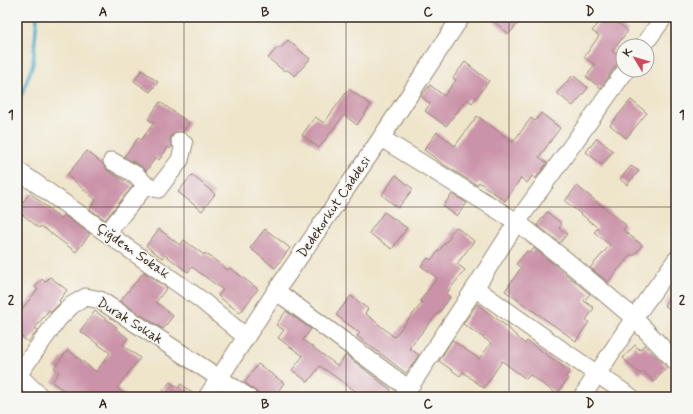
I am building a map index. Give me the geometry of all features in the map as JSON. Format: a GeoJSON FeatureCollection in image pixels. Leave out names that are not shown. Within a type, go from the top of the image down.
{"type":"FeatureCollection","features":[{"type":"Feature","properties":{"kind":"street","name":"Dedekorkut Caddesi"},"geometry":{"type":"LineString","coordinates":[[207,397],[276,291],[381,138],[461,17]]}},
{"type":"Feature","properties":{"kind":"street"},"geometry":{"type":"LineString","coordinates":[[649,38],[664,17]]}},
{"type":"Feature","properties":{"kind":"street"},"geometry":{"type":"LineString","coordinates":[[276,291],[406,393],[517,222],[620,78]]}},
{"type":"Feature","properties":{"kind":"street"},"geometry":{"type":"LineString","coordinates":[[381,138],[517,222],[568,262],[634,318],[676,362]]}},
{"type":"Feature","properties":{"kind":"street"},"geometry":{"type":"LineString","coordinates":[[112,161],[136,175],[146,185],[158,189],[180,160],[184,144],[180,141]]}},
{"type":"Feature","properties":{"kind":"street","name":"Çiğdem Sokak"},"geometry":{"type":"LineString","coordinates":[[17,170],[200,299],[246,337]]}},
{"type":"Feature","properties":{"kind":"street"},"geometry":{"type":"LineString","coordinates":[[107,233],[146,185]]}},
{"type":"Feature","properties":{"kind":"street"},"geometry":{"type":"LineString","coordinates":[[582,397],[634,318],[676,260]]}},
{"type":"Feature","properties":{"kind":"street"},"geometry":{"type":"LineString","coordinates":[[475,288],[559,348],[632,397]]}},
{"type":"Feature","properties":{"kind":"street","name":"Durak Sokak"},"geometry":{"type":"LineString","coordinates":[[17,374],[58,319],[72,305],[86,297],[100,300],[220,378]]}},
{"type":"Feature","properties":{"kind":"street"},"geometry":{"type":"LineString","coordinates":[[17,374],[41,397]]}},
{"type":"Feature","properties":{"kind":"street"},"geometry":{"type":"LineString","coordinates":[[220,378],[248,397]]}},
{"type":"Feature","properties":{"kind":"building"},"geometry":{"type":"Polygon","coordinates":[[[488,17],[523,17],[509,34],[488,17]]]}},
{"type":"Feature","properties":{"kind":"building"},"geometry":{"type":"Polygon","coordinates":[[[604,17],[611,17],[628,31],[622,38],[615,38],[615,47],[612,51],[615,53],[615,67],[601,88],[586,77],[595,65],[584,57],[599,36],[592,31],[604,17]]]}},
{"type":"Feature","properties":{"kind":"building"},"geometry":{"type":"Polygon","coordinates":[[[288,40],[310,59],[295,76],[286,69],[284,71],[268,58],[278,47],[280,49],[288,40]]]}},
{"type":"Feature","properties":{"kind":"building"},"geometry":{"type":"Polygon","coordinates":[[[465,62],[489,81],[472,103],[467,99],[446,126],[425,111],[430,104],[421,96],[430,85],[444,96],[456,80],[453,78],[465,62]]]}},
{"type":"Feature","properties":{"kind":"building"},"geometry":{"type":"Polygon","coordinates":[[[142,70],[158,82],[150,92],[134,81],[142,70]]]}},
{"type":"Feature","properties":{"kind":"building"},"geometry":{"type":"Polygon","coordinates":[[[573,75],[588,88],[573,106],[557,93],[573,75]]]}},
{"type":"Feature","properties":{"kind":"building"},"geometry":{"type":"Polygon","coordinates":[[[349,89],[371,105],[357,125],[344,115],[319,148],[302,135],[315,117],[324,123],[349,89]]]}},
{"type":"Feature","properties":{"kind":"building"},"geometry":{"type":"Polygon","coordinates":[[[631,100],[647,113],[626,138],[610,125],[631,100]]]}},
{"type":"Feature","properties":{"kind":"building"},"geometry":{"type":"Polygon","coordinates":[[[160,102],[189,123],[183,132],[176,132],[172,135],[170,140],[172,146],[170,149],[168,147],[159,160],[156,157],[146,171],[141,166],[124,157],[138,138],[141,140],[154,123],[148,119],[160,102]]]}},
{"type":"Feature","properties":{"kind":"building"},"geometry":{"type":"Polygon","coordinates":[[[541,113],[560,128],[539,157],[547,163],[536,178],[532,176],[527,183],[521,178],[505,201],[479,182],[477,185],[443,164],[424,150],[437,132],[455,146],[477,116],[513,142],[531,118],[535,121],[541,113]]]}},
{"type":"Feature","properties":{"kind":"building"},"geometry":{"type":"Polygon","coordinates":[[[597,138],[613,151],[602,165],[586,152],[597,138]]]}},
{"type":"Feature","properties":{"kind":"building"},"geometry":{"type":"Polygon","coordinates":[[[87,151],[103,164],[107,170],[133,186],[105,220],[90,209],[96,200],[67,175],[87,151]]]}},
{"type":"Feature","properties":{"kind":"building"},"geometry":{"type":"Polygon","coordinates":[[[631,166],[639,171],[627,185],[620,179],[631,166]]]}},
{"type":"Feature","properties":{"kind":"building"},"geometry":{"type":"Polygon","coordinates":[[[192,175],[215,194],[202,211],[178,192],[192,175]]]}},
{"type":"Feature","properties":{"kind":"building"},"geometry":{"type":"Polygon","coordinates":[[[396,175],[413,189],[398,208],[382,195],[396,175]]]}},
{"type":"Feature","properties":{"kind":"building"},"geometry":{"type":"Polygon","coordinates":[[[577,186],[626,225],[623,230],[642,245],[634,256],[631,254],[608,282],[590,268],[610,245],[594,232],[598,228],[565,201],[577,186]]]}},
{"type":"Feature","properties":{"kind":"building"},"geometry":{"type":"Polygon","coordinates":[[[30,193],[61,219],[64,215],[90,234],[76,252],[41,226],[39,228],[17,210],[30,193]]]}},
{"type":"Feature","properties":{"kind":"building"},"geometry":{"type":"Polygon","coordinates":[[[452,194],[467,203],[457,216],[443,206],[452,194]]]}},
{"type":"Feature","properties":{"kind":"building"},"geometry":{"type":"Polygon","coordinates":[[[384,212],[407,228],[392,249],[369,233],[384,212]]]}},
{"type":"Feature","properties":{"kind":"building"},"geometry":{"type":"Polygon","coordinates":[[[547,212],[562,224],[559,228],[567,234],[560,243],[537,225],[547,212]]]}},
{"type":"Feature","properties":{"kind":"building"},"geometry":{"type":"Polygon","coordinates":[[[456,227],[474,241],[457,264],[465,270],[446,294],[450,297],[438,314],[409,348],[419,355],[406,373],[357,336],[360,333],[336,315],[351,296],[368,309],[365,313],[394,337],[422,303],[420,301],[437,278],[421,266],[428,258],[431,260],[451,236],[449,235],[456,227]]]}},
{"type":"Feature","properties":{"kind":"building"},"geometry":{"type":"Polygon","coordinates":[[[159,229],[180,245],[184,240],[228,270],[230,268],[258,289],[240,313],[218,296],[223,290],[192,267],[188,272],[165,255],[162,258],[146,246],[159,229]]]}},
{"type":"Feature","properties":{"kind":"building"},"geometry":{"type":"Polygon","coordinates":[[[265,229],[290,248],[275,268],[250,248],[265,229]]]}},
{"type":"Feature","properties":{"kind":"building"},"geometry":{"type":"Polygon","coordinates":[[[534,248],[590,294],[584,301],[594,308],[586,320],[589,322],[576,341],[505,291],[521,268],[516,264],[527,251],[530,253],[534,248]]]}},
{"type":"Feature","properties":{"kind":"building"},"geometry":{"type":"Polygon","coordinates":[[[144,272],[167,288],[156,302],[173,316],[163,329],[120,301],[144,272]]]}},
{"type":"Feature","properties":{"kind":"building"},"geometry":{"type":"Polygon","coordinates":[[[50,277],[67,290],[59,301],[61,302],[51,312],[49,310],[35,328],[38,330],[28,342],[17,333],[17,315],[38,289],[35,287],[42,279],[45,282],[50,277]]]}},
{"type":"Feature","properties":{"kind":"building"},"geometry":{"type":"Polygon","coordinates":[[[676,288],[676,314],[664,305],[676,288]]]}},
{"type":"Feature","properties":{"kind":"building"},"geometry":{"type":"Polygon","coordinates":[[[477,304],[506,326],[525,344],[527,341],[570,371],[565,377],[568,378],[557,394],[530,375],[526,379],[502,361],[484,388],[463,372],[460,376],[439,361],[452,340],[479,359],[491,343],[463,324],[477,304]]]}},
{"type":"Feature","properties":{"kind":"building"},"geometry":{"type":"Polygon","coordinates":[[[95,311],[117,327],[116,329],[128,338],[123,345],[140,358],[117,388],[127,397],[78,397],[71,392],[69,394],[52,382],[59,372],[54,368],[68,350],[96,372],[110,353],[80,331],[95,311]]]}},
{"type":"Feature","properties":{"kind":"building"},"geometry":{"type":"Polygon","coordinates":[[[286,311],[311,329],[303,340],[338,366],[346,355],[391,390],[386,397],[364,397],[320,366],[308,382],[292,370],[303,356],[278,338],[284,330],[276,325],[286,311]]]}},
{"type":"Feature","properties":{"kind":"building"},"geometry":{"type":"Polygon","coordinates":[[[635,345],[640,350],[644,345],[667,367],[654,382],[643,371],[640,374],[623,358],[635,345]]]}},
{"type":"Feature","properties":{"kind":"building"},"geometry":{"type":"Polygon","coordinates":[[[258,364],[284,383],[274,397],[262,397],[245,382],[258,364]]]}},
{"type":"Feature","properties":{"kind":"building"},"geometry":{"type":"Polygon","coordinates":[[[170,382],[178,388],[181,384],[197,397],[158,397],[170,382]]]}},
{"type":"Feature","properties":{"kind":"waterway"},"geometry":{"type":"LineString","coordinates":[[17,107],[33,64],[37,17]]}}]}
